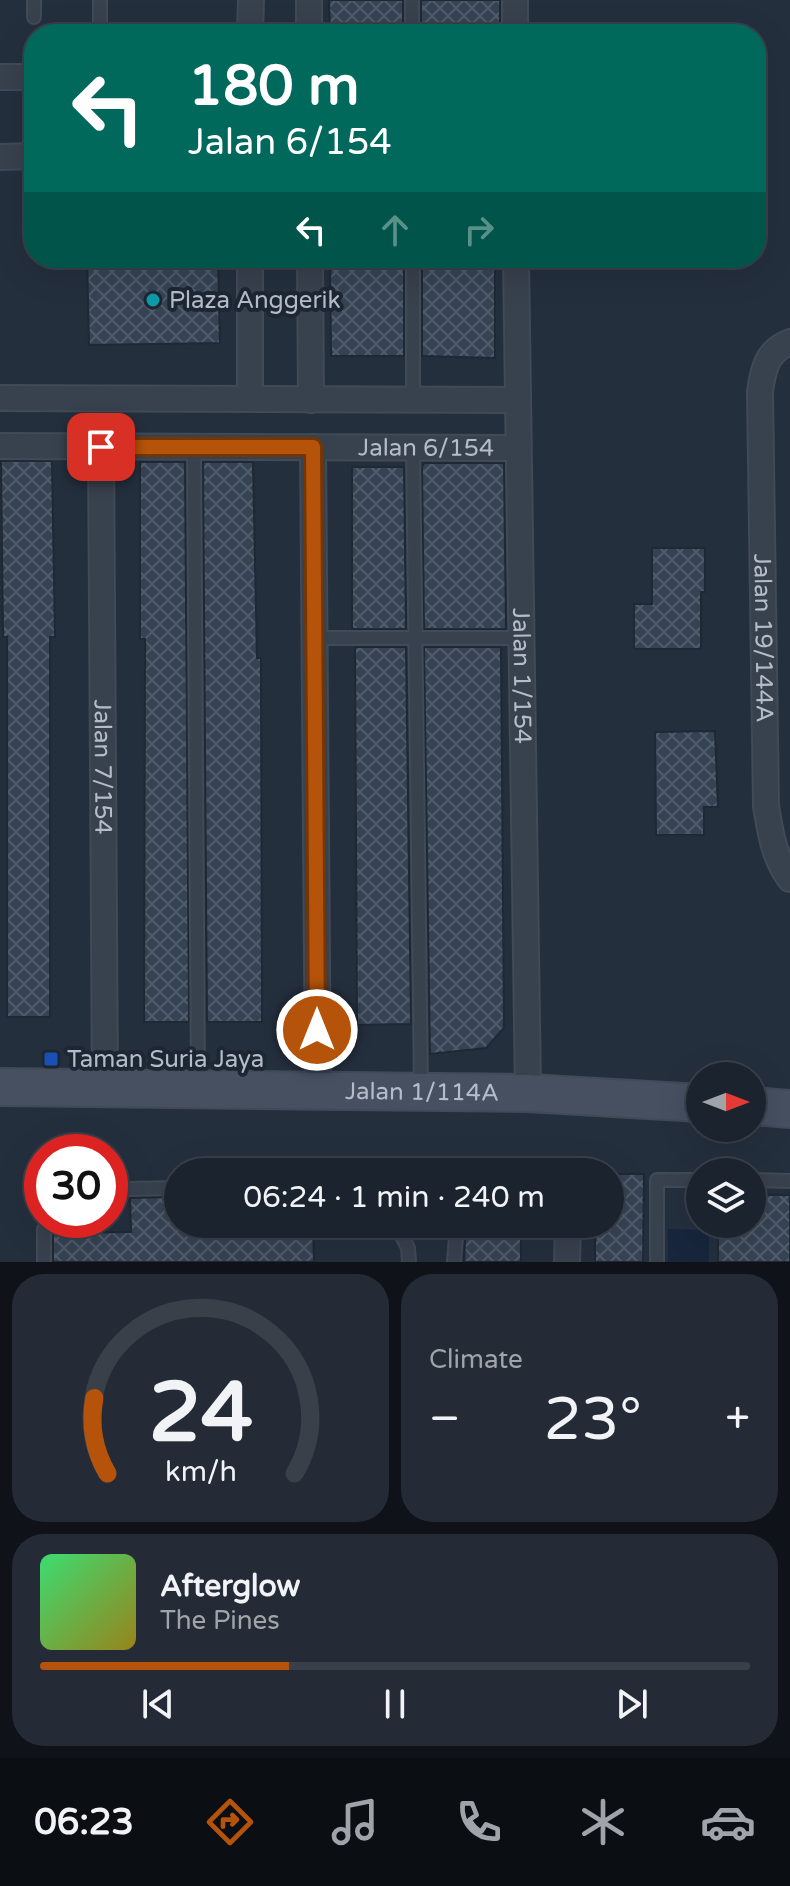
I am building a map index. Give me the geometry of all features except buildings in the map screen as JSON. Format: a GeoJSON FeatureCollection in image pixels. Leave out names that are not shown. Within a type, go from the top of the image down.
{"type":"FeatureCollection","features":[{"type":"Feature","properties":{"kind":"street"},"geometry":{"type":"LineString","coordinates":[[250,24],[251,0]]}},
{"type":"Feature","properties":{"kind":"street"},"geometry":{"type":"LineString","coordinates":[[309,0],[309,24]]}},
{"type":"Feature","properties":{"kind":"street"},"geometry":{"type":"LineString","coordinates":[[515,0],[515,24]]}},
{"type":"Feature","properties":{"kind":"street"},"geometry":{"type":"LineString","coordinates":[[0,77],[24,77]]}},
{"type":"Feature","properties":{"kind":"street"},"geometry":{"type":"LineString","coordinates":[[0,157],[24,156]]}},
{"type":"Feature","properties":{"kind":"street"},"geometry":{"type":"LineString","coordinates":[[250,268],[250,399]]}},
{"type":"Feature","properties":{"kind":"street"},"geometry":{"type":"LineString","coordinates":[[310,268],[311,400]]}},
{"type":"Feature","properties":{"kind":"street","name":"Jalan 1/154"},"geometry":{"type":"LineString","coordinates":[[516,268],[528,1093]]}},
{"type":"Feature","properties":{"kind":"street","name":"Jalan 19/144A"},"geometry":{"type":"LineString","coordinates":[[790,342],[771,354],[763,371],[760,392],[766,806],[771,839],[783,870],[790,879]]}},
{"type":"Feature","properties":{"kind":"street"},"geometry":{"type":"LineString","coordinates":[[0,398],[518,400]]}},
{"type":"Feature","properties":{"kind":"street","name":"Jalan 6/154"},"geometry":{"type":"LineString","coordinates":[[0,446],[518,448]]}},
{"type":"Feature","properties":{"kind":"street","name":"Jalan 7/154"},"geometry":{"type":"LineString","coordinates":[[101,447],[105,1088]]}},
{"type":"Feature","properties":{"kind":"street"},"geometry":{"type":"LineString","coordinates":[[313,447],[318,1090]]}},
{"type":"Feature","properties":{"kind":"street","name":"Jalan 1/114A"},"geometry":{"type":"LineString","coordinates":[[0,1087],[528,1093],[686,1102]]}},
{"type":"Feature","properties":{"kind":"street"},"geometry":{"type":"LineString","coordinates":[[766,1107],[790,1109]]}},
{"type":"Feature","properties":{"kind":"street"},"geometry":{"type":"LineString","coordinates":[[567,1262],[568,1238]]}},
{"type":"Feature","properties":{"kind":"lane"},"geometry":{"type":"LineString","coordinates":[[34,0],[34,17]]}},
{"type":"Feature","properties":{"kind":"lane"},"geometry":{"type":"LineString","coordinates":[[100,0],[100,24]]}},
{"type":"Feature","properties":{"kind":"lane"},"geometry":{"type":"LineString","coordinates":[[412,0],[412,24]]}},
{"type":"Feature","properties":{"kind":"lane"},"geometry":{"type":"LineString","coordinates":[[413,268],[413,400]]}},
{"type":"Feature","properties":{"kind":"lane"},"geometry":{"type":"LineString","coordinates":[[194,447],[198,1089]]}},
{"type":"Feature","properties":{"kind":"lane"},"geometry":{"type":"LineString","coordinates":[[413,447],[421,1092]]}},
{"type":"Feature","properties":{"kind":"lane"},"geometry":{"type":"LineString","coordinates":[[315,638],[521,638]]}},
{"type":"Feature","properties":{"kind":"lane"},"geometry":{"type":"LineString","coordinates":[[657,1262],[657,1180],[686,1180]]}},
{"type":"Feature","properties":{"kind":"lane"},"geometry":{"type":"LineString","coordinates":[[766,1180],[790,1181]]}},
{"type":"Feature","properties":{"kind":"lane"},"geometry":{"type":"LineString","coordinates":[[128,1189],[164,1188]]}},
{"type":"Feature","properties":{"kind":"lane"},"geometry":{"type":"LineString","coordinates":[[44,1238],[44,1262]]}},
{"type":"Feature","properties":{"kind":"lane"},"geometry":{"type":"LineString","coordinates":[[403,1238],[408,1248],[409,1262]]}},
{"type":"Feature","properties":{"kind":"lane"},"geometry":{"type":"LineString","coordinates":[[454,1262],[456,1238]]}},
{"type":"Feature","properties":{"kind":"water"},"geometry":{"type":"Polygon","coordinates":[[[668,1229],[686,1229],[686,1238],[709,1238],[709,1262],[668,1262],[668,1229]]]}},
{"type":"Feature","properties":{"kind":"place","name":"Plaza Anggerik"},"geometry":{"type":"Point","coordinates":[153,300]}},
{"type":"Feature","properties":{"kind":"place","name":"Taman Suria Jaya"},"geometry":{"type":"Point","coordinates":[51,1059]}},
{"type":"Feature","properties":{"kind":"route"},"geometry":{"type":"LineString","coordinates":[[101,447],[313,447],[317,1030]]}}]}
